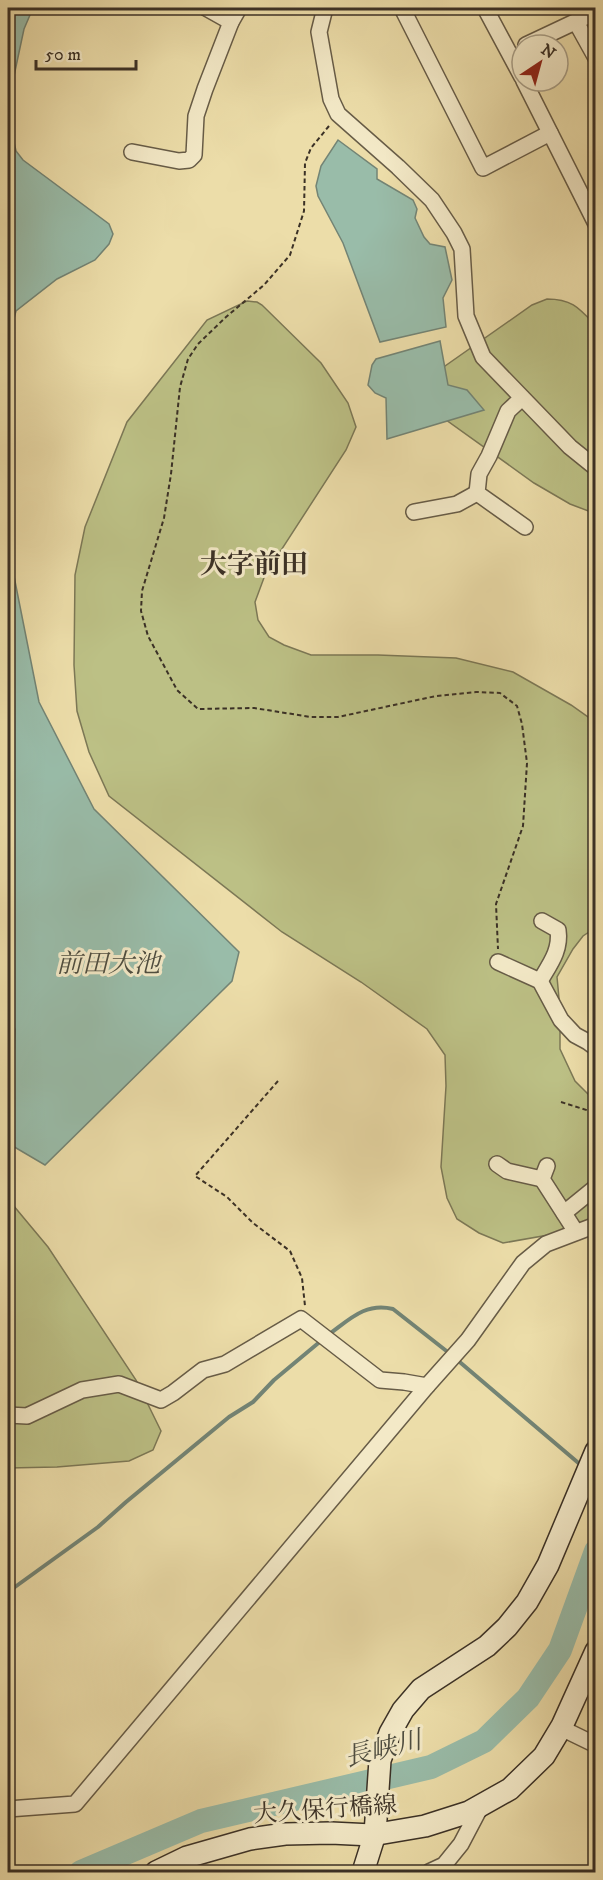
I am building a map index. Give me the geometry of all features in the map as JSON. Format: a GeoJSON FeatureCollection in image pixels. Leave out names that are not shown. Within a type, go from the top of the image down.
{"type":"FeatureCollection","features":[{"type":"Feature","properties":{"kind":"main road"},"geometry":{"type":"LineString","coordinates":[[366,1871],[375,1834],[381,1760],[390,1733],[403,1710],[421,1689],[487,1646],[527,1602],[548,1565],[596,1451]]}},
{"type":"Feature","properties":{"kind":"main road","name":"大久保行橋線"},"geometry":{"type":"LineString","coordinates":[[156,1872],[187,1857],[250,1839],[296,1834],[375,1834],[425,1826],[481,1806],[510,1789],[544,1756],[561,1728],[596,1651]]}},
{"type":"Feature","properties":{"kind":"street"},"geometry":{"type":"LineString","coordinates":[[207,8],[231,22]]}},
{"type":"Feature","properties":{"kind":"street"},"geometry":{"type":"LineString","coordinates":[[132,152],[179,161],[189,160],[194,155],[196,116],[238,8]]}},
{"type":"Feature","properties":{"kind":"street"},"geometry":{"type":"LineString","coordinates":[[324,8],[319,32],[331,99],[338,114],[432,200],[454,233],[462,249],[466,316],[483,357],[570,447],[596,468]]}},
{"type":"Feature","properties":{"kind":"street"},"geometry":{"type":"LineString","coordinates":[[402,8],[483,168],[550,133]]}},
{"type":"Feature","properties":{"kind":"street"},"geometry":{"type":"LineString","coordinates":[[486,8],[510,37]]}},
{"type":"Feature","properties":{"kind":"street"},"geometry":{"type":"LineString","coordinates":[[552,33],[596,12]]}},
{"type":"Feature","properties":{"kind":"street"},"geometry":{"type":"LineString","coordinates":[[576,22],[596,58]]}},
{"type":"Feature","properties":{"kind":"street"},"geometry":{"type":"LineString","coordinates":[[530,93],[596,224]]}},
{"type":"Feature","properties":{"kind":"street"},"geometry":{"type":"LineString","coordinates":[[477,493],[479,474],[508,411],[522,398]]}},
{"type":"Feature","properties":{"kind":"street"},"geometry":{"type":"LineString","coordinates":[[414,512],[457,504],[477,493]]}},
{"type":"Feature","properties":{"kind":"street"},"geometry":{"type":"LineString","coordinates":[[477,493],[525,527]]}},
{"type":"Feature","properties":{"kind":"street"},"geometry":{"type":"LineString","coordinates":[[540,981],[555,956],[560,940],[556,914]]}},
{"type":"Feature","properties":{"kind":"street"},"geometry":{"type":"LineString","coordinates":[[542,921],[558,930]]}},
{"type":"Feature","properties":{"kind":"street"},"geometry":{"type":"LineString","coordinates":[[498,962],[540,981],[561,1020],[575,1035],[596,1048]]}},
{"type":"Feature","properties":{"kind":"street"},"geometry":{"type":"LineString","coordinates":[[497,1164],[507,1172],[545,1173],[576,1232]]}},
{"type":"Feature","properties":{"kind":"street"},"geometry":{"type":"LineString","coordinates":[[564,1213],[596,1187]]}},
{"type":"Feature","properties":{"kind":"street"},"geometry":{"type":"LineString","coordinates":[[8,1809],[75,1804],[468,1340],[522,1263],[546,1244],[596,1225]]}},
{"type":"Feature","properties":{"kind":"street"},"geometry":{"type":"LineString","coordinates":[[8,1415],[27,1416],[82,1390],[119,1384],[160,1400],[204,1370],[225,1364],[301,1319],[380,1380],[427,1386]]}},
{"type":"Feature","properties":{"kind":"street"},"geometry":{"type":"LineString","coordinates":[[561,1728],[596,1745]]}},
{"type":"Feature","properties":{"kind":"street"},"geometry":{"type":"LineString","coordinates":[[429,1872],[444,1865],[461,1844],[481,1806]]}},
{"type":"Feature","properties":{"kind":"path"},"geometry":{"type":"LineString","coordinates":[[338,114],[311,148],[305,162],[304,211],[290,255],[264,285],[226,316],[188,359],[180,387],[164,518],[142,591],[141,611],[148,636],[177,690],[198,708],[254,708],[311,717],[338,717],[436,696],[476,692],[500,693],[517,706],[522,724],[527,763],[523,826],[496,904],[498,962]]}},
{"type":"Feature","properties":{"kind":"path"},"geometry":{"type":"LineString","coordinates":[[278,1082],[195,1176],[227,1197],[253,1223],[290,1251],[302,1278],[307,1324]]}},
{"type":"Feature","properties":{"kind":"path"},"geometry":{"type":"LineString","coordinates":[[561,1102],[596,1113]]}},
{"type":"Feature","properties":{"kind":"green space"},"geometry":{"type":"Polygon","coordinates":[[[547,299],[569,303],[595,325],[595,511],[591,512],[570,504],[534,483],[442,417],[428,378],[532,305],[547,299]]]}},
{"type":"Feature","properties":{"kind":"green space"},"geometry":{"type":"Polygon","coordinates":[[[247,301],[262,305],[321,363],[348,403],[356,427],[346,450],[265,575],[255,602],[258,620],[269,637],[311,655],[456,658],[513,672],[571,705],[595,722],[595,928],[583,936],[557,977],[560,1049],[575,1081],[595,1101],[595,1232],[571,1231],[503,1243],[479,1233],[457,1219],[447,1198],[441,1167],[446,1086],[445,1055],[427,1029],[361,982],[282,932],[109,796],[89,752],[77,711],[74,665],[75,575],[85,527],[127,422],[207,320],[247,301]]]}},
{"type":"Feature","properties":{"kind":"green space"},"geometry":{"type":"Polygon","coordinates":[[[8,1199],[48,1247],[136,1380],[161,1431],[153,1450],[129,1461],[57,1467],[8,1468],[8,1199]]]}},
{"type":"Feature","properties":{"kind":"water"},"geometry":{"type":"Polygon","coordinates":[[[8,8],[33,8],[24,29],[8,104],[8,8]]]}},
{"type":"Feature","properties":{"kind":"water"},"geometry":{"type":"Polygon","coordinates":[[[8,117],[16,151],[23,160],[109,224],[113,234],[109,244],[95,260],[57,279],[16,311],[8,340],[8,117]]]}},
{"type":"Feature","properties":{"kind":"water"},"geometry":{"type":"Polygon","coordinates":[[[338,140],[377,169],[377,179],[413,200],[417,209],[415,218],[424,237],[430,244],[445,247],[452,280],[443,298],[446,327],[380,342],[343,243],[318,196],[316,186],[321,166],[338,140]]]}},
{"type":"Feature","properties":{"kind":"water"},"geometry":{"type":"Polygon","coordinates":[[[440,341],[448,385],[467,390],[484,410],[387,439],[386,398],[375,393],[368,385],[372,365],[376,359],[440,341]]]}},
{"type":"Feature","properties":{"kind":"water","name":"前田大池"},"geometry":{"type":"Polygon","coordinates":[[[8,546],[39,702],[94,809],[239,952],[232,981],[45,1165],[11,1145],[15,1029],[8,1021],[8,546]]]}},
{"type":"Feature","properties":{"kind":"waterway"},"geometry":{"type":"LineString","coordinates":[[328,1335],[350,1318],[366,1310],[383,1307],[393,1309],[449,1353]]}},
{"type":"Feature","properties":{"kind":"waterway"},"geometry":{"type":"LineString","coordinates":[[8,1592],[98,1527],[229,1417],[253,1402],[274,1380],[322,1340]]}},
{"type":"Feature","properties":{"kind":"waterway"},"geometry":{"type":"LineString","coordinates":[[455,1358],[582,1466]]}},
{"type":"Feature","properties":{"kind":"waterway","name":"長峡川"},"geometry":{"type":"LineString","coordinates":[[81,1872],[201,1821],[431,1767],[484,1741],[528,1698],[560,1650],[596,1551]]}},
{"type":"Feature","properties":{"kind":"district","name":"大字前田"},"geometry":{"type":"Point","coordinates":[254,564]}}]}
